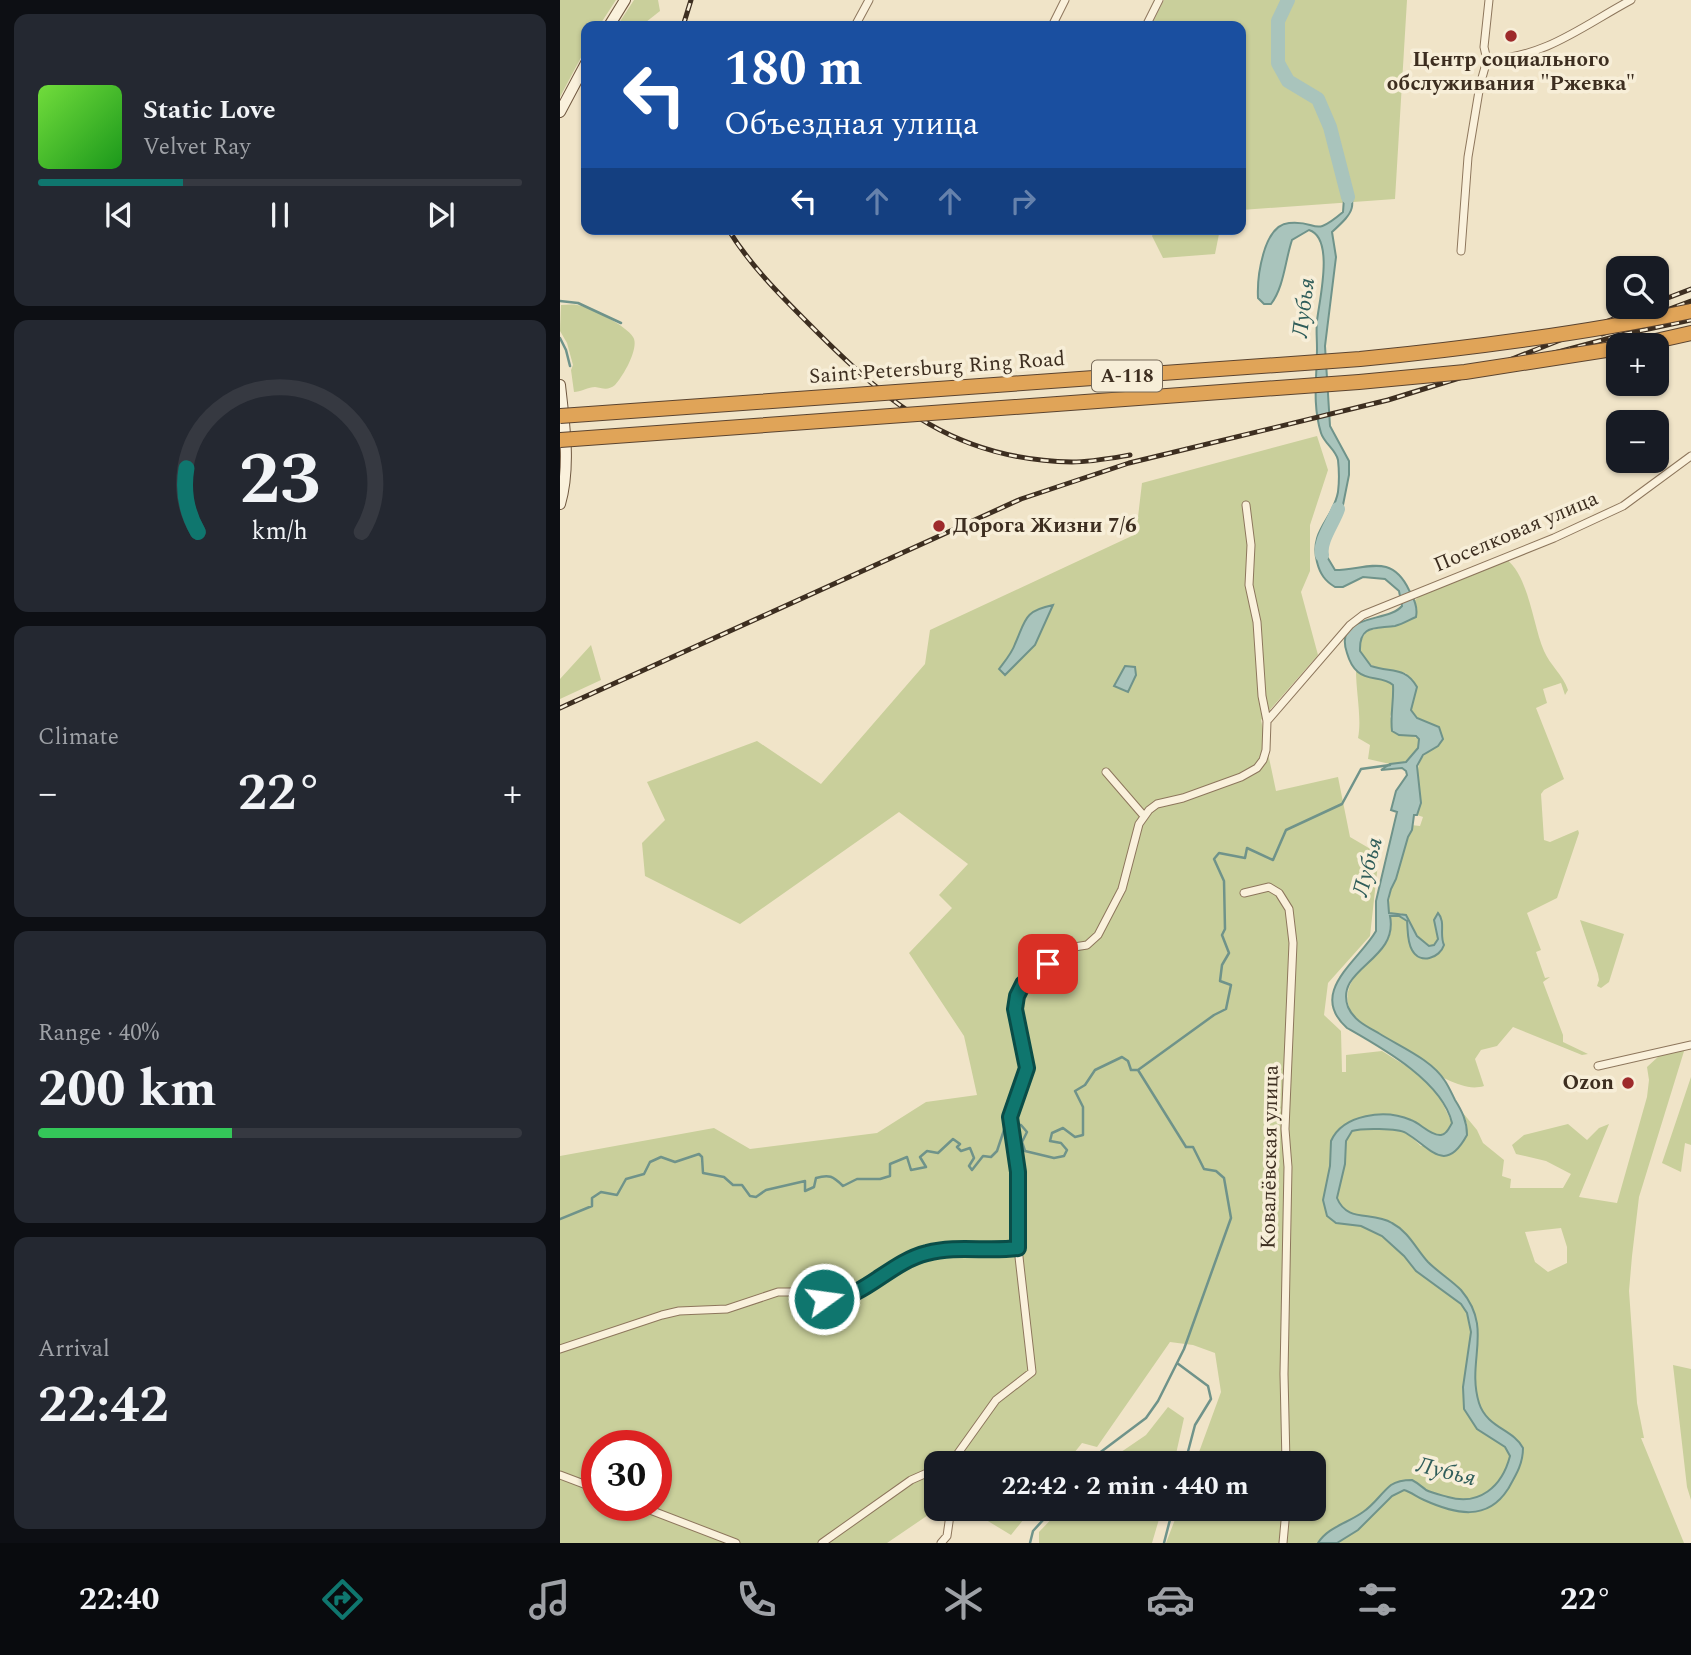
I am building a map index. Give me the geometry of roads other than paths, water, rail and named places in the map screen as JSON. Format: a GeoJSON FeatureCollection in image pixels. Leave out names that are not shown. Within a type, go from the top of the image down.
{"type":"FeatureCollection","features":[{"type":"Feature","properties":{"kind":"highway","name":"Saint Petersburg Ring Road"},"geometry":{"type":"LineString","coordinates":[[560,415],[1360,359],[1464,349],[1553,336],[1691,310]]}},
{"type":"Feature","properties":{"kind":"highway"},"geometry":{"type":"LineString","coordinates":[[1669,338],[1691,333]]}},
{"type":"Feature","properties":{"kind":"highway","name":"Saint Petersburg Ring Road"},"geometry":{"type":"LineString","coordinates":[[560,440],[1359,382],[1465,372],[1606,350]]}},
{"type":"Feature","properties":{"kind":"street"},"geometry":{"type":"LineString","coordinates":[[612,21],[625,0]]}},
{"type":"Feature","properties":{"kind":"street"},"geometry":{"type":"LineString","coordinates":[[858,21],[869,0]]}},
{"type":"Feature","properties":{"kind":"street"},"geometry":{"type":"LineString","coordinates":[[1054,21],[1065,0]]}},
{"type":"Feature","properties":{"kind":"street"},"geometry":{"type":"LineString","coordinates":[[1149,21],[1160,0]]}},
{"type":"Feature","properties":{"kind":"street"},"geometry":{"type":"LineString","coordinates":[[1461,251],[1468,157],[1487,60],[1484,47],[1489,0]]}},
{"type":"Feature","properties":{"kind":"street"},"geometry":{"type":"LineString","coordinates":[[1487,60],[1512,58],[1541,50],[1631,0]]}},
{"type":"Feature","properties":{"kind":"street"},"geometry":{"type":"LineString","coordinates":[[560,112],[581,72]]}},
{"type":"Feature","properties":{"kind":"street"},"geometry":{"type":"LineString","coordinates":[[560,385],[565,464],[560,504]]}},
{"type":"Feature","properties":{"kind":"street","name":"Поселковая улица"},"geometry":{"type":"LineString","coordinates":[[1267,721],[1350,625],[1363,615],[1554,538],[1623,506],[1691,456]]}},
{"type":"Feature","properties":{"kind":"street"},"geometry":{"type":"LineString","coordinates":[[960,1451],[996,1400],[1032,1372],[1018,1248],[1018,1172],[1010,1117],[1027,1068],[1017,1024],[1017,996],[1023,984],[1060,954],[1068,948],[1087,945],[1098,935],[1122,890],[1143,817],[1157,804],[1194,793],[1257,768],[1264,760],[1267,721],[1249,584],[1251,545],[1245,505]]}},
{"type":"Feature","properties":{"kind":"street"},"geometry":{"type":"LineString","coordinates":[[1106,772],[1143,817]]}},
{"type":"Feature","properties":{"kind":"street","name":"Ковалёвская улица"},"geometry":{"type":"LineString","coordinates":[[1244,893],[1269,887],[1279,893],[1290,916],[1293,943],[1284,1129],[1288,1167],[1284,1374],[1286,1451]]}},
{"type":"Feature","properties":{"kind":"street"},"geometry":{"type":"LineString","coordinates":[[1598,1066],[1691,1045]]}},
{"type":"Feature","properties":{"kind":"street"},"geometry":{"type":"LineString","coordinates":[[560,1349],[662,1315],[679,1311],[727,1308],[767,1294],[790,1292],[824,1299],[843,1296],[858,1291],[890,1269],[927,1253],[1018,1248]]}},
{"type":"Feature","properties":{"kind":"street"},"geometry":{"type":"LineString","coordinates":[[822,1543],[911,1480],[924,1474]]}},
{"type":"Feature","properties":{"kind":"street"},"geometry":{"type":"LineString","coordinates":[[560,1475],[581,1483]]}},
{"type":"Feature","properties":{"kind":"street"},"geometry":{"type":"LineString","coordinates":[[672,1518],[736,1543]]}},
{"type":"Feature","properties":{"kind":"street"},"geometry":{"type":"LineString","coordinates":[[941,1543],[947,1536],[949,1521]]}},
{"type":"Feature","properties":{"kind":"street"},"geometry":{"type":"LineString","coordinates":[[1283,1543],[1285,1521]]}},
{"type":"Feature","properties":{"kind":"water"},"geometry":{"type":"Polygon","coordinates":[[[1346,177],[1352,208],[1332,232],[1336,257],[1325,346],[1330,426],[1349,461],[1349,475],[1342,510],[1326,534],[1326,555],[1335,570],[1377,566],[1394,571],[1402,578],[1415,603],[1416,617],[1398,625],[1366,632],[1360,642],[1360,651],[1371,666],[1402,673],[1412,680],[1417,687],[1411,710],[1417,718],[1439,727],[1443,739],[1438,746],[1423,755],[1417,766],[1421,803],[1417,815],[1414,815],[1412,830],[1388,900],[1389,913],[1406,915],[1417,936],[1429,946],[1434,945],[1438,939],[1434,920],[1438,913],[1442,920],[1444,945],[1442,950],[1430,958],[1416,955],[1410,947],[1407,921],[1399,916],[1390,916],[1390,931],[1385,944],[1350,983],[1346,994],[1348,1007],[1358,1020],[1416,1054],[1439,1073],[1462,1112],[1467,1135],[1452,1154],[1445,1156],[1430,1151],[1402,1131],[1352,1131],[1346,1141],[1345,1164],[1337,1198],[1347,1211],[1384,1220],[1398,1227],[1428,1262],[1461,1290],[1471,1304],[1476,1318],[1478,1332],[1475,1373],[1479,1403],[1488,1418],[1519,1442],[1523,1454],[1508,1489],[1500,1500],[1490,1507],[1470,1512],[1447,1509],[1404,1490],[1392,1496],[1358,1530],[1337,1543],[1318,1543],[1333,1529],[1367,1509],[1391,1485],[1398,1482],[1412,1480],[1428,1491],[1459,1499],[1470,1499],[1488,1492],[1501,1477],[1510,1456],[1505,1447],[1477,1429],[1464,1409],[1463,1387],[1471,1332],[1467,1313],[1461,1304],[1416,1271],[1382,1236],[1361,1226],[1336,1223],[1327,1216],[1323,1200],[1330,1166],[1331,1141],[1345,1125],[1366,1116],[1389,1115],[1411,1120],[1433,1134],[1441,1135],[1452,1123],[1446,1108],[1424,1080],[1393,1056],[1347,1028],[1336,1015],[1332,1002],[1340,977],[1376,931],[1376,901],[1397,812],[1391,810],[1396,791],[1407,775],[1402,768],[1381,770],[1390,764],[1406,762],[1418,748],[1419,739],[1392,731],[1393,685],[1358,672],[1350,661],[1345,640],[1348,631],[1355,625],[1386,615],[1402,606],[1399,591],[1385,579],[1363,577],[1343,587],[1335,587],[1323,577],[1317,562],[1316,542],[1335,502],[1339,476],[1337,456],[1323,437],[1317,412],[1317,324],[1324,271],[1322,245],[1317,235],[1309,230],[1292,240],[1282,282],[1271,304],[1264,304],[1258,298],[1258,289],[1263,254],[1273,233],[1280,226],[1289,223],[1320,227],[1333,220],[1343,212],[1344,198],[1339,179],[1346,177]]]}},
{"type":"Feature","properties":{"kind":"water"},"geometry":{"type":"Polygon","coordinates":[[[1053,605],[1035,645],[1005,675],[999,669],[1012,651],[1027,617],[1036,610],[1053,605]]]}},
{"type":"Feature","properties":{"kind":"water"},"geometry":{"type":"Polygon","coordinates":[[[1125,666],[1135,667],[1136,675],[1128,692],[1114,686],[1125,666]]]}},
{"type":"Feature","properties":{"kind":"waterway","name":"Лубья"},"geometry":{"type":"LineString","coordinates":[[1288,0],[1278,21],[1278,63],[1288,81],[1318,99],[1330,127],[1348,197]]}},
{"type":"Feature","properties":{"kind":"waterway"},"geometry":{"type":"LineString","coordinates":[[560,301],[578,303],[621,323]]}},
{"type":"Feature","properties":{"kind":"waterway"},"geometry":{"type":"LineString","coordinates":[[560,338],[570,366]]}},
{"type":"Feature","properties":{"kind":"waterway","name":"Лубья"},"geometry":{"type":"LineString","coordinates":[[1322,555],[1325,538],[1338,509]]}},
{"type":"Feature","properties":{"kind":"waterway"},"geometry":{"type":"LineString","coordinates":[[1014,1124],[1021,1125],[1027,1132],[1022,1142],[1025,1151],[1054,1158],[1064,1156],[1067,1150],[1061,1143],[1050,1141],[1052,1133],[1063,1128],[1075,1137],[1083,1135],[1083,1107],[1075,1091],[1085,1085],[1095,1070],[1122,1057],[1128,1061],[1131,1070],[1138,1070],[1226,1009],[1231,985],[1220,981],[1222,965],[1229,953],[1222,935],[1225,929],[1224,881],[1214,859],[1219,853],[1245,858],[1247,848],[1273,860],[1286,830],[1342,804],[1361,769],[1390,765]]}},
{"type":"Feature","properties":{"kind":"waterway"},"geometry":{"type":"LineString","coordinates":[[1102,1451],[1146,1418],[1158,1401],[1184,1349],[1231,1218],[1224,1178],[1216,1171],[1204,1169],[1193,1147],[1186,1147],[1138,1070]]}},
{"type":"Feature","properties":{"kind":"waterway"},"geometry":{"type":"LineString","coordinates":[[560,1219],[592,1206],[592,1198],[601,1192],[617,1195],[626,1179],[644,1174],[650,1162],[661,1157],[675,1162],[699,1154],[702,1157],[703,1173],[724,1177],[733,1185],[742,1185],[750,1196],[756,1197],[766,1190],[805,1181],[805,1191],[814,1187],[816,1178],[824,1176],[833,1178],[843,1186],[857,1179],[880,1179],[890,1176],[890,1164],[907,1157],[911,1170],[926,1167],[920,1157],[927,1151],[938,1153],[953,1139],[960,1144],[957,1147],[961,1151],[970,1148],[974,1158],[969,1166],[972,1170],[983,1156],[991,1157],[997,1151],[1008,1125]]}},
{"type":"Feature","properties":{"kind":"waterway"},"geometry":{"type":"LineString","coordinates":[[1177,1363],[1208,1386],[1211,1399],[1195,1425],[1188,1451]]}},
{"type":"Feature","properties":{"kind":"waterway"},"geometry":{"type":"LineString","coordinates":[[1030,1543],[1033,1531],[1042,1521]]}},
{"type":"Feature","properties":{"kind":"waterway"},"geometry":{"type":"LineString","coordinates":[[1164,1543],[1170,1521]]}},
{"type":"Feature","properties":{"kind":"railway"},"geometry":{"type":"LineString","coordinates":[[685,21],[691,0]]}},
{"type":"Feature","properties":{"kind":"railway"},"geometry":{"type":"LineString","coordinates":[[732,235],[768,282],[843,358],[871,383],[929,424],[960,440],[1031,459],[1079,462],[1130,455]]}},
{"type":"Feature","properties":{"kind":"railway"},"geometry":{"type":"LineString","coordinates":[[1669,297],[1691,289]]}},
{"type":"Feature","properties":{"kind":"railway"},"geometry":{"type":"LineString","coordinates":[[1602,334],[1691,301]]}},
{"type":"Feature","properties":{"kind":"railway"},"geometry":{"type":"LineString","coordinates":[[560,708],[1021,499],[1129,463],[1388,400],[1482,371],[1613,319]]}},
{"type":"Feature","properties":{"kind":"railway"},"geometry":{"type":"LineString","coordinates":[[1547,355],[1691,320]]}},
{"type":"Feature","properties":{"kind":"place","name":"Центр социального обслуживания \"Ржевка\""},"geometry":{"type":"Point","coordinates":[1511,36]}},
{"type":"Feature","properties":{"kind":"place","name":"Дорога Жизни 7/6"},"geometry":{"type":"Point","coordinates":[939,526]}},
{"type":"Feature","properties":{"kind":"place","name":"Ozon"},"geometry":{"type":"Point","coordinates":[1628,1083]}}]}
